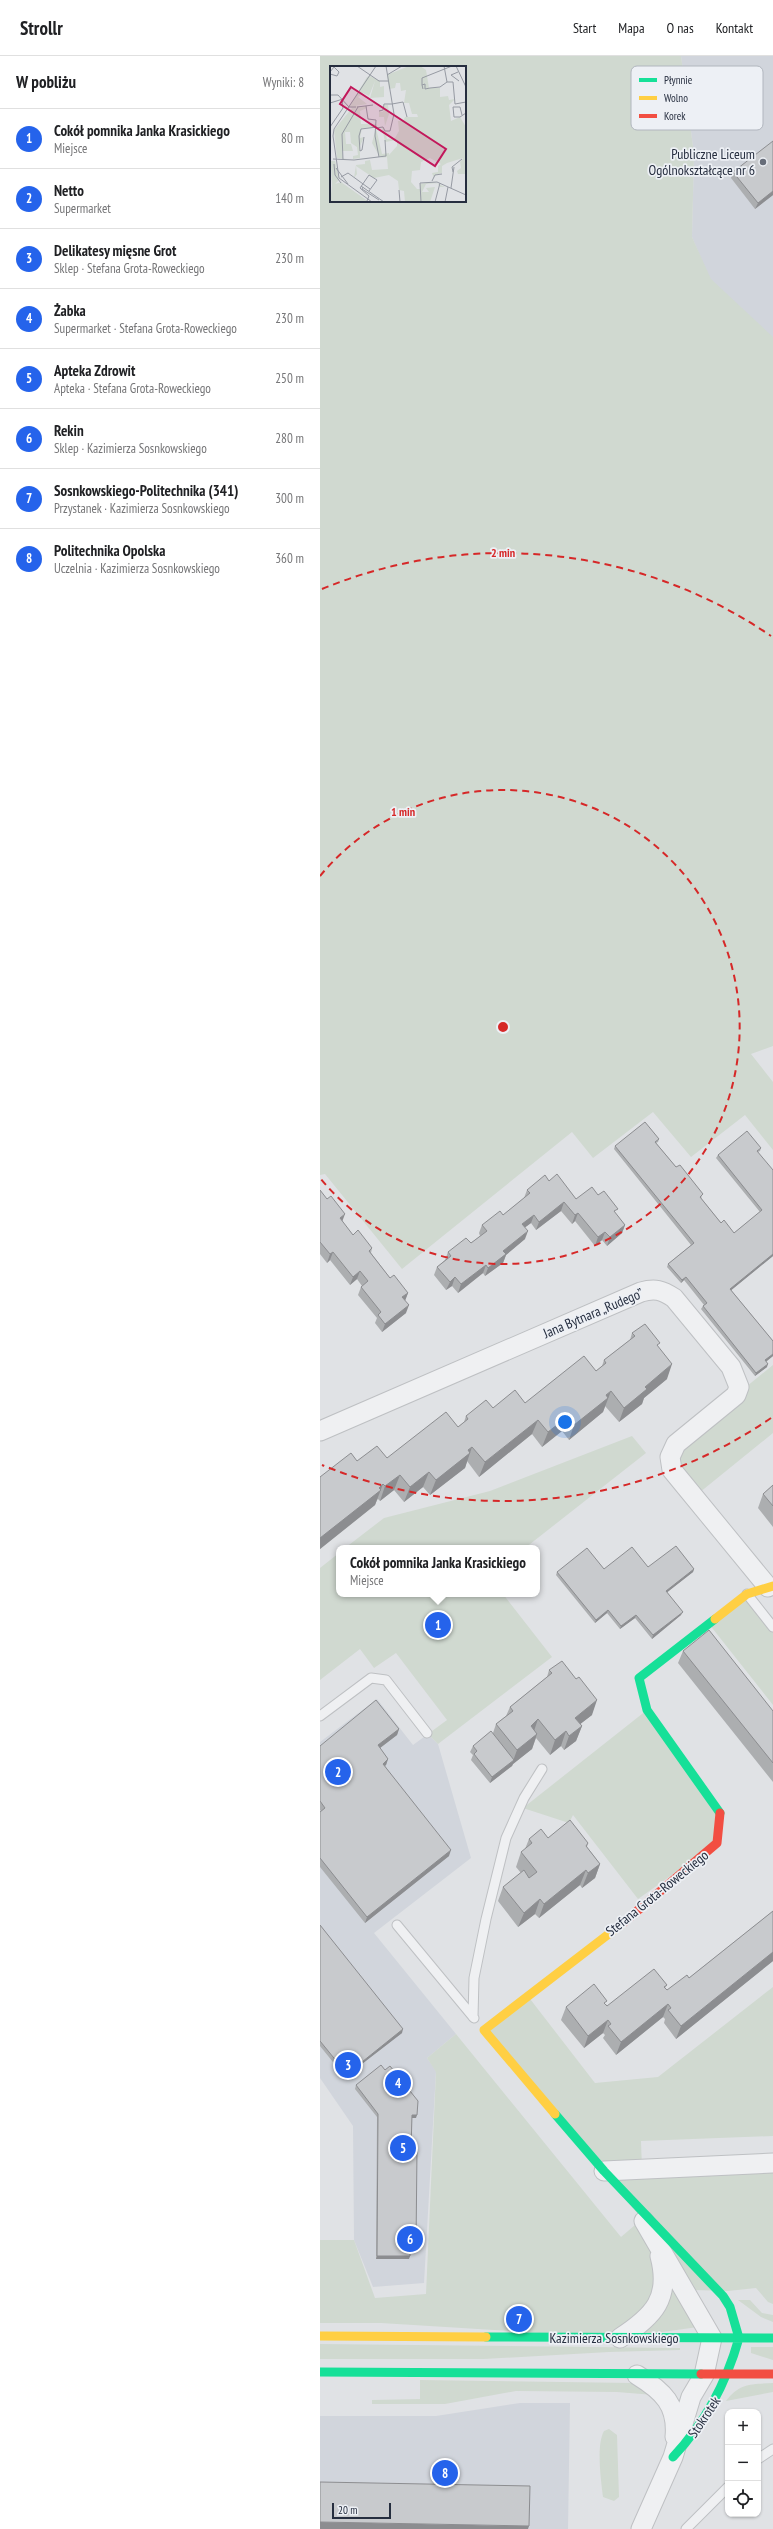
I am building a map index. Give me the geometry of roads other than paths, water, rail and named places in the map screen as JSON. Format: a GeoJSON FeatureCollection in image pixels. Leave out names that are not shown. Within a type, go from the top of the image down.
{"type":"FeatureCollection","features":[{"type":"Feature","properties":{"kind":"street","name":"Jana Bytnara „Rudego”"},"geometry":{"type":"LineString","coordinates":[[320,1431],[641,1292],[653,1288],[663,1290],[674,1298],[732,1367],[739,1387],[736,1395],[676,1444],[670,1457],[672,1470],[770,1586]]}},
{"type":"Feature","properties":{"kind":"street","name":"Stefana Grota-Roweckiego"},"geometry":{"type":"LineString","coordinates":[[484,2030],[566,1965],[639,1911],[718,1843],[720,1810],[647,1710],[639,1678],[747,1594],[770,1586]]}},
{"type":"Feature","properties":{"kind":"street"},"geometry":{"type":"LineString","coordinates":[[484,2030],[604,2171],[723,2296],[730,2307],[739,2338],[729,2374]]}},
{"type":"Feature","properties":{"kind":"street"},"geometry":{"type":"LineString","coordinates":[[604,2171],[773,2163]]}},
{"type":"Feature","properties":{"kind":"street"},"geometry":{"type":"LineString","coordinates":[[630,2199],[712,2338],[704,2375]]}},
{"type":"Feature","properties":{"kind":"street"},"geometry":{"type":"LineString","coordinates":[[620,2338],[645,2321],[654,2311],[665,2274],[657,2243]]}},
{"type":"Feature","properties":{"kind":"street","name":"Kazimierza Sosnkowskiego"},"geometry":{"type":"LineString","coordinates":[[320,2336],[773,2338]]}},
{"type":"Feature","properties":{"kind":"street"},"geometry":{"type":"LineString","coordinates":[[320,2372],[637,2375],[773,2374]]}},
{"type":"Feature","properties":{"kind":"street","name":"Stokrotek"},"geometry":{"type":"LineString","coordinates":[[673,2457],[695,2435],[715,2404],[729,2374]]}},
{"type":"Feature","properties":{"kind":"street","name":"Stokrotek"},"geometry":{"type":"LineString","coordinates":[[637,2375],[663,2393],[671,2407],[675,2420],[673,2457]]}},
{"type":"Feature","properties":{"kind":"street","name":"Stokrotek"},"geometry":{"type":"LineString","coordinates":[[641,2529],[673,2457],[692,2397],[704,2375]]}},
{"type":"Feature","properties":{"kind":"lane"},"geometry":{"type":"LineString","coordinates":[[747,1594],[773,1627]]}},
{"type":"Feature","properties":{"kind":"lane"},"geometry":{"type":"LineString","coordinates":[[320,1716],[371,1678],[386,1680],[427,1732]]}},
{"type":"Feature","properties":{"kind":"lane"},"geometry":{"type":"LineString","coordinates":[[473,2017],[474,1978],[486,1918],[506,1838],[524,1798],[542,1769]]}},
{"type":"Feature","properties":{"kind":"lane"},"geometry":{"type":"LineString","coordinates":[[397,1925],[484,2030]]}},
{"type":"Feature","properties":{"kind":"lane"},"geometry":{"type":"LineString","coordinates":[[761,2457],[773,2449]]}},
{"type":"Feature","properties":{"kind":"lane"},"geometry":{"type":"LineString","coordinates":[[686,2529],[725,2490]]}},
{"type":"Feature","properties":{"kind":"place","name":"Publiczne Liceum Ogólnokształcące nr 6"},"geometry":{"type":"Point","coordinates":[763,162]}},
{"type":"Feature","properties":{"kind":"place","name":"Cokół pomnika Janka Krasickiego"},"geometry":{"type":"Point","coordinates":[438,1625]}},
{"type":"Feature","properties":{"kind":"place","name":"Netto"},"geometry":{"type":"Point","coordinates":[338,1772]}},
{"type":"Feature","properties":{"kind":"place","name":"Delikatesy mięsne Grot"},"geometry":{"type":"Point","coordinates":[348,2065]}},
{"type":"Feature","properties":{"kind":"place","name":"Żabka"},"geometry":{"type":"Point","coordinates":[398,2083]}},
{"type":"Feature","properties":{"kind":"place","name":"Apteka Zdrowit"},"geometry":{"type":"Point","coordinates":[403,2148]}},
{"type":"Feature","properties":{"kind":"place","name":"Rekin"},"geometry":{"type":"Point","coordinates":[410,2239]}},
{"type":"Feature","properties":{"kind":"place","name":"Sosnkowskiego-Politechnika (341)"},"geometry":{"type":"Point","coordinates":[519,2319]}},
{"type":"Feature","properties":{"kind":"place","name":"Politechnika Opolska"},"geometry":{"type":"Point","coordinates":[445,2473]}}]}
